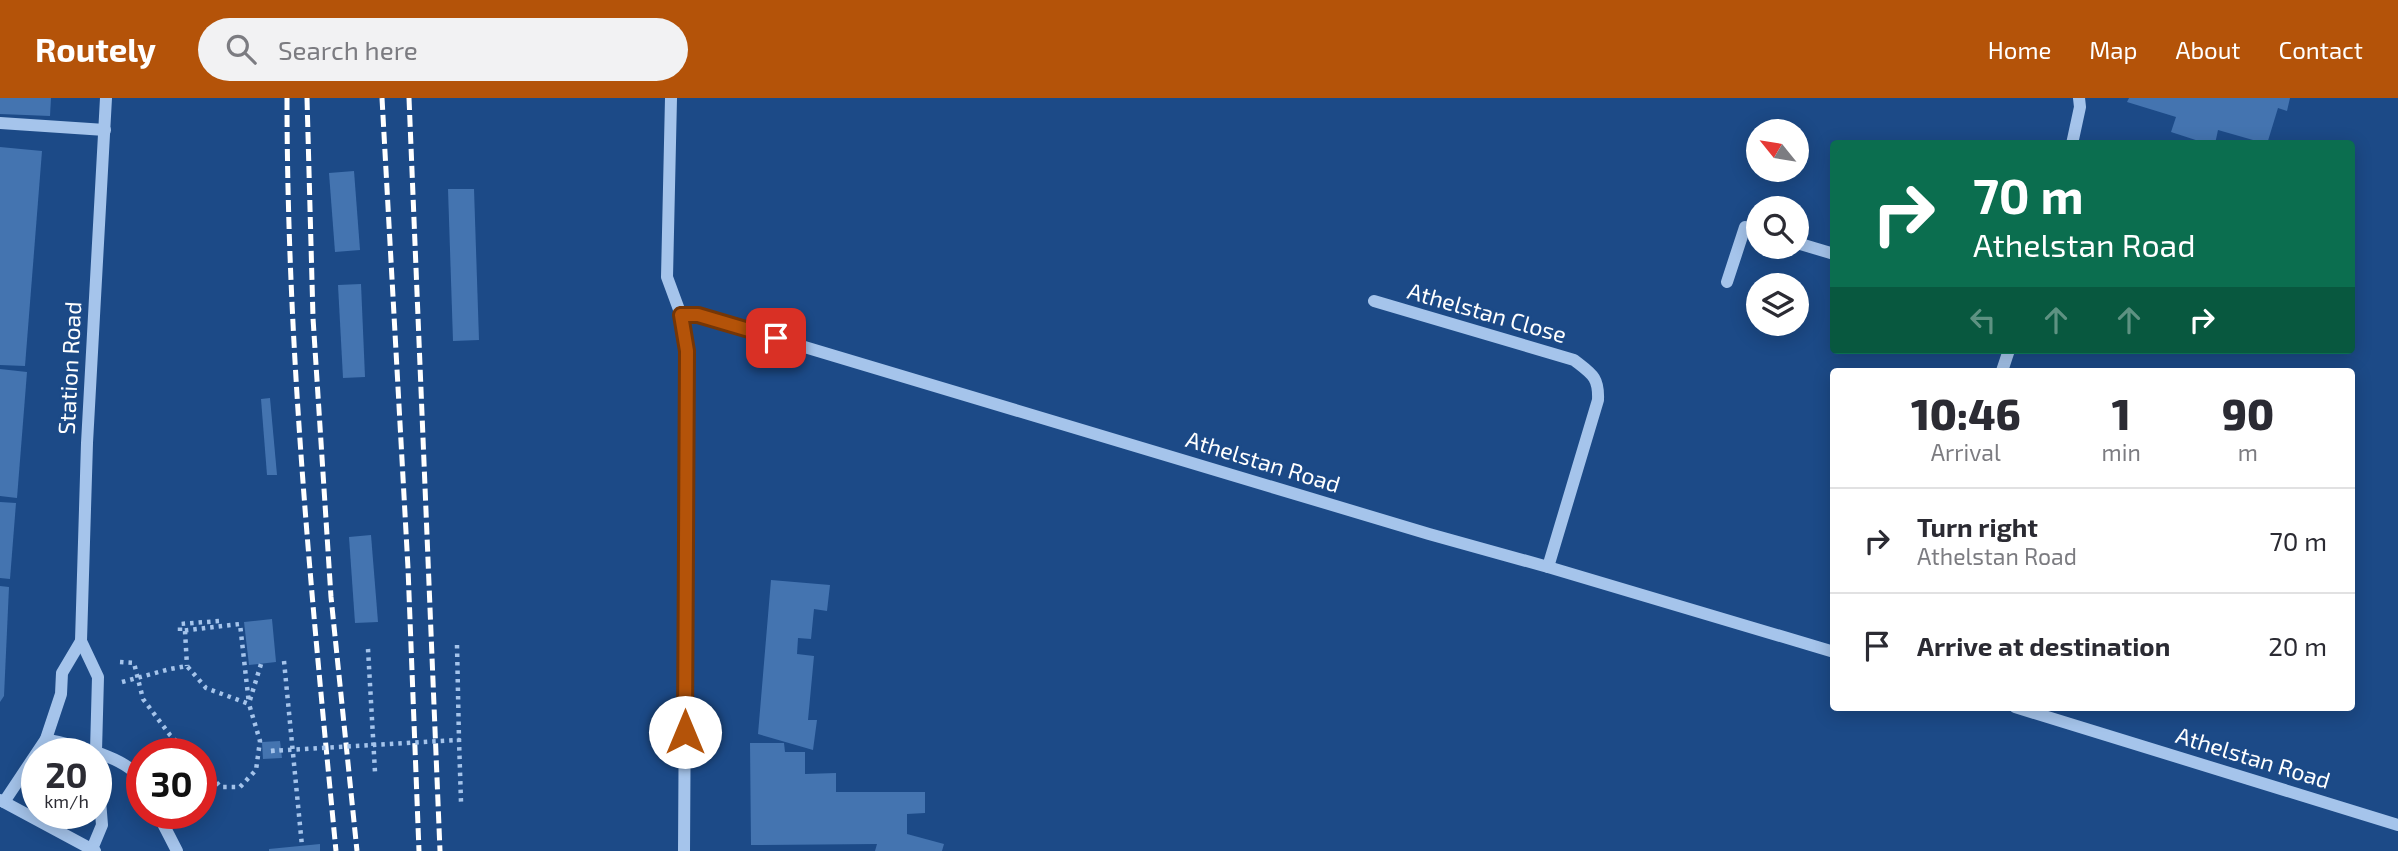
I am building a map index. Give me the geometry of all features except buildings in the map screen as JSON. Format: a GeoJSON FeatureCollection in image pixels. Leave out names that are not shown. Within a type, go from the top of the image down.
{"type":"FeatureCollection","features":[{"type":"Feature","properties":{"kind":"street","name":"Station Road"},"geometry":{"type":"LineString","coordinates":[[96,738],[98,677],[81,641],[87,443],[106,98]]}},
{"type":"Feature","properties":{"kind":"street"},"geometry":{"type":"LineString","coordinates":[[671,98],[667,277],[681,315],[687,351],[684,851]]}},
{"type":"Feature","properties":{"kind":"street"},"geometry":{"type":"LineString","coordinates":[[2073,140],[2080,107],[2079,98]]}},
{"type":"Feature","properties":{"kind":"street"},"geometry":{"type":"LineString","coordinates":[[0,123],[105,130]]}},
{"type":"Feature","properties":{"kind":"street"},"geometry":{"type":"LineString","coordinates":[[1727,282],[1746,227]]}},
{"type":"Feature","properties":{"kind":"street"},"geometry":{"type":"LineString","coordinates":[[1809,247],[1830,253]]}},
{"type":"Feature","properties":{"kind":"street","name":"Athelstan Close"},"geometry":{"type":"LineString","coordinates":[[1374,301],[1574,360],[1599,384],[1598,400],[1548,566]]}},
{"type":"Feature","properties":{"kind":"street","name":"Athelstan Road"},"geometry":{"type":"LineString","coordinates":[[681,315],[698,315],[1830,651]]}},
{"type":"Feature","properties":{"kind":"street","name":"Station Road"},"geometry":{"type":"LineString","coordinates":[[47,738],[61,694],[62,673],[81,641]]}},
{"type":"Feature","properties":{"kind":"street","name":"Athelstan Road"},"geometry":{"type":"LineString","coordinates":[[2028,711],[2398,825]]}},
{"type":"Feature","properties":{"kind":"street","name":"Station Road"},"geometry":{"type":"LineString","coordinates":[[2,801],[21,775]]}},
{"type":"Feature","properties":{"kind":"street"},"geometry":{"type":"LineString","coordinates":[[2,801],[93,850]]}},
{"type":"Feature","properties":{"kind":"street","name":"Station Road"},"geometry":{"type":"LineString","coordinates":[[93,850],[101,829]]}},
{"type":"Feature","properties":{"kind":"street"},"geometry":{"type":"LineString","coordinates":[[166,829],[177,851]]}},
{"type":"Feature","properties":{"kind":"path"},"geometry":{"type":"LineString","coordinates":[[217,782],[221,786],[240,787],[256,770],[260,741],[249,704],[240,624],[180,631],[180,624],[219,621]]}},
{"type":"Feature","properties":{"kind":"path"},"geometry":{"type":"LineString","coordinates":[[185,631],[187,666],[206,688],[249,704]]}},
{"type":"Feature","properties":{"kind":"path"},"geometry":{"type":"LineString","coordinates":[[457,645],[461,802]]}},
{"type":"Feature","properties":{"kind":"path"},"geometry":{"type":"LineString","coordinates":[[368,649],[375,772]]}},
{"type":"Feature","properties":{"kind":"path"},"geometry":{"type":"LineString","coordinates":[[115,661],[134,663],[143,699],[173,738]]}},
{"type":"Feature","properties":{"kind":"path"},"geometry":{"type":"LineString","coordinates":[[284,661],[302,846]]}},
{"type":"Feature","properties":{"kind":"path"},"geometry":{"type":"LineString","coordinates":[[249,704],[261,664]]}},
{"type":"Feature","properties":{"kind":"path"},"geometry":{"type":"LineString","coordinates":[[126,681],[187,666]]}},
{"type":"Feature","properties":{"kind":"path"},"geometry":{"type":"LineString","coordinates":[[280,750],[271,751],[459,740]]}},
{"type":"Feature","properties":{"kind":"railway"},"geometry":{"type":"LineString","coordinates":[[287,98],[291,287],[302,475],[336,851]]}},
{"type":"Feature","properties":{"kind":"railway"},"geometry":{"type":"LineString","coordinates":[[307,98],[313,318],[331,597],[357,851]]}},
{"type":"Feature","properties":{"kind":"railway"},"geometry":{"type":"LineString","coordinates":[[382,98],[408,568],[419,851]]}},
{"type":"Feature","properties":{"kind":"railway"},"geometry":{"type":"LineString","coordinates":[[409,98],[440,851]]}},
{"type":"Feature","properties":{"kind":"route"},"geometry":{"type":"LineString","coordinates":[[685,732],[687,351],[681,315],[698,315],[776,338]]}}]}
